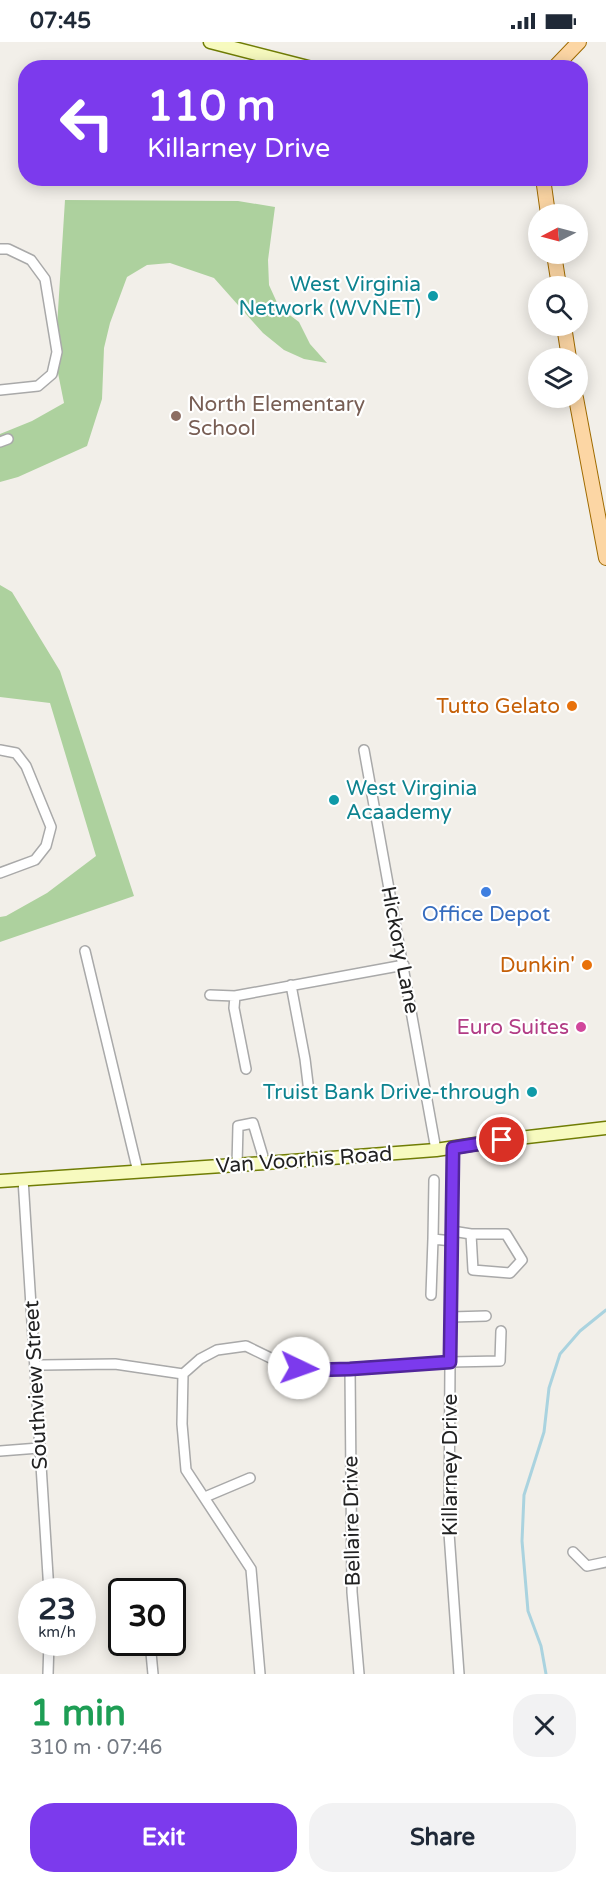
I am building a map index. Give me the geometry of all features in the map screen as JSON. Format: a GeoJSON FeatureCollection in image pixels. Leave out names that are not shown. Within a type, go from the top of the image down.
{"type":"FeatureCollection","features":[{"type":"Feature","properties":{"kind":"main road"},"geometry":{"type":"LineString","coordinates":[[562,60],[579,42]]}},
{"type":"Feature","properties":{"kind":"main road"},"geometry":{"type":"LineString","coordinates":[[544,186],[547,204]]}},
{"type":"Feature","properties":{"kind":"main road"},"geometry":{"type":"LineString","coordinates":[[578,408],[606,558]]}},
{"type":"Feature","properties":{"kind":"street"},"geometry":{"type":"LineString","coordinates":[[210,42],[281,60]]}},
{"type":"Feature","properties":{"kind":"street"},"geometry":{"type":"LineString","coordinates":[[0,249],[8,249],[32,260],[45,279],[57,352],[52,374],[38,386],[0,390]]}},
{"type":"Feature","properties":{"kind":"street"},"geometry":{"type":"LineString","coordinates":[[0,750],[16,753],[26,766],[51,826],[46,846],[35,860],[0,873]]}},
{"type":"Feature","properties":{"kind":"street","name":"Hickory Lane"},"geometry":{"type":"LineString","coordinates":[[364,750],[436,1150]]}},
{"type":"Feature","properties":{"kind":"street"},"geometry":{"type":"LineString","coordinates":[[85,951],[138,1172]]}},
{"type":"Feature","properties":{"kind":"street"},"geometry":{"type":"LineString","coordinates":[[210,995],[235,996],[404,965]]}},
{"type":"Feature","properties":{"kind":"street"},"geometry":{"type":"LineString","coordinates":[[291,985],[309,1092]]}},
{"type":"Feature","properties":{"kind":"street"},"geometry":{"type":"LineString","coordinates":[[235,996],[234,1008],[246,1069]]}},
{"type":"Feature","properties":{"kind":"street"},"geometry":{"type":"LineString","coordinates":[[237,1165],[237,1126],[253,1123],[266,1163]]}},
{"type":"Feature","properties":{"kind":"street","name":"Van Voorhis Road"},"geometry":{"type":"LineString","coordinates":[[0,1180],[436,1150],[606,1128]]}},
{"type":"Feature","properties":{"kind":"street","name":"Killarney Drive"},"geometry":{"type":"LineString","coordinates":[[453,1148],[449,1533],[459,1674]]}},
{"type":"Feature","properties":{"kind":"street","name":"Southview Street"},"geometry":{"type":"LineString","coordinates":[[23,1179],[48,1578]]}},
{"type":"Feature","properties":{"kind":"street"},"geometry":{"type":"LineString","coordinates":[[431,1295],[434,1180]]}},
{"type":"Feature","properties":{"kind":"street"},"geometry":{"type":"LineString","coordinates":[[433,1239],[471,1234],[506,1234],[522,1260],[510,1273],[473,1270],[471,1234]]}},
{"type":"Feature","properties":{"kind":"street"},"geometry":{"type":"LineString","coordinates":[[451,1317],[486,1316]]}},
{"type":"Feature","properties":{"kind":"street"},"geometry":{"type":"LineString","coordinates":[[260,1674],[250,1569],[186,1470],[182,1424],[183,1374],[200,1359],[218,1350],[246,1346],[287,1366],[312,1370],[500,1361],[501,1331]]}},
{"type":"Feature","properties":{"kind":"street"},"geometry":{"type":"LineString","coordinates":[[42,1365],[115,1364],[183,1374]]}},
{"type":"Feature","properties":{"kind":"street","name":"Bellaire Drive"},"geometry":{"type":"LineString","coordinates":[[350,1369],[352,1592],[359,1674]]}},
{"type":"Feature","properties":{"kind":"street"},"geometry":{"type":"LineString","coordinates":[[0,1451],[39,1449]]}},
{"type":"Feature","properties":{"kind":"street"},"geometry":{"type":"LineString","coordinates":[[205,1497],[250,1478]]}},
{"type":"Feature","properties":{"kind":"street"},"geometry":{"type":"LineString","coordinates":[[573,1552],[587,1566],[606,1562]]}},
{"type":"Feature","properties":{"kind":"street"},"geometry":{"type":"LineString","coordinates":[[48,1674],[49,1656]]}},
{"type":"Feature","properties":{"kind":"street"},"geometry":{"type":"LineString","coordinates":[[151,1656],[153,1674]]}},
{"type":"Feature","properties":{"kind":"green space"},"geometry":{"type":"Polygon","coordinates":[[[65,200],[238,201],[275,207],[268,260],[269,285],[279,307],[299,322],[310,344],[327,363],[304,359],[284,350],[263,333],[214,278],[170,263],[147,265],[127,277],[110,323],[104,348],[102,399],[87,446],[18,477],[0,482],[0,434],[32,421],[64,403],[55,358],[65,200]]]}},
{"type":"Feature","properties":{"kind":"green space"},"geometry":{"type":"Polygon","coordinates":[[[0,585],[12,592],[60,671],[134,896],[0,942],[0,917],[6,916],[47,893],[96,856],[50,703],[0,697],[0,585]]]}},
{"type":"Feature","properties":{"kind":"waterway"},"geometry":{"type":"LineString","coordinates":[[546,1674],[541,1646],[528,1611],[522,1541],[524,1495],[544,1432],[549,1388],[560,1354],[580,1331],[606,1310]]}},
{"type":"Feature","properties":{"kind":"place","name":"West Virginia Network (WVNET)"},"geometry":{"type":"Point","coordinates":[433,296]}},
{"type":"Feature","properties":{"kind":"place","name":"North Elementary School"},"geometry":{"type":"Point","coordinates":[176,416]}},
{"type":"Feature","properties":{"kind":"place","name":"Tutto Gelato"},"geometry":{"type":"Point","coordinates":[572,706]}},
{"type":"Feature","properties":{"kind":"place","name":"West Virginia Acaademy"},"geometry":{"type":"Point","coordinates":[334,800]}},
{"type":"Feature","properties":{"kind":"place","name":"Office Depot"},"geometry":{"type":"Point","coordinates":[486,892]}},
{"type":"Feature","properties":{"kind":"place","name":"Dunkin'"},"geometry":{"type":"Point","coordinates":[587,965]}},
{"type":"Feature","properties":{"kind":"place","name":"Euro Suites"},"geometry":{"type":"Point","coordinates":[581,1027]}},
{"type":"Feature","properties":{"kind":"place","name":"Truist Bank Drive-through"},"geometry":{"type":"Point","coordinates":[532,1092]}},
{"type":"Feature","properties":{"kind":"route"},"geometry":{"type":"LineString","coordinates":[[299,1368],[350,1369],[450,1362],[453,1148],[502,1140]]}}]}
